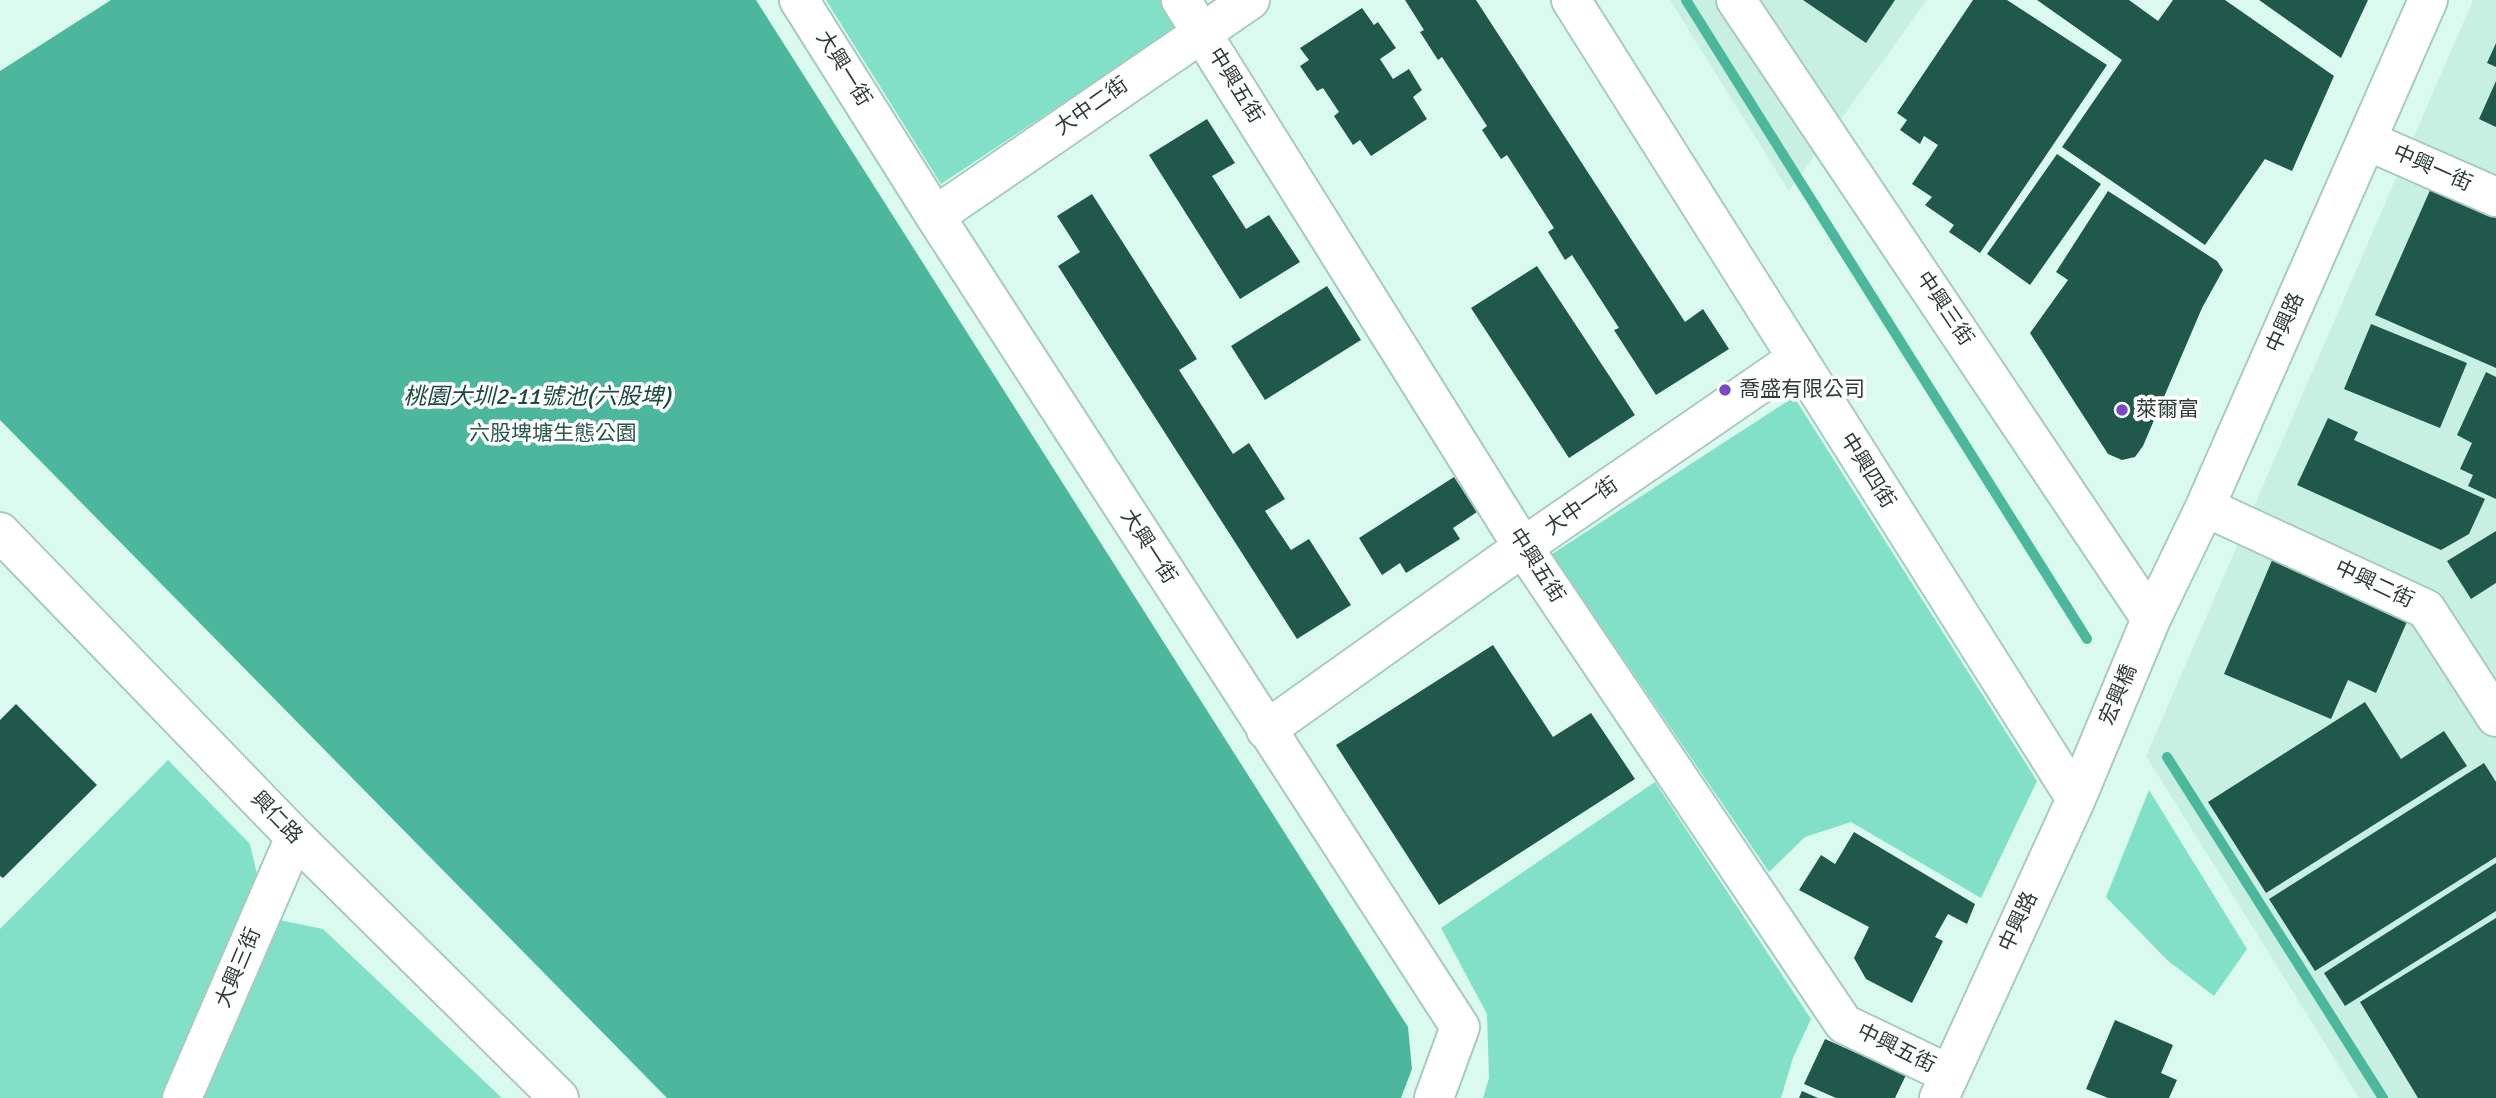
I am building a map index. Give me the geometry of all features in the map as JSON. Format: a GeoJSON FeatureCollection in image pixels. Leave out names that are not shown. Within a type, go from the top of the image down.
{"type":"FeatureCollection","features":[{"type":"Feature","properties":{"kind":"street","name":"大興一街"},"geometry":{"type":"LineString","coordinates":[[799,0],[935,216],[1460,1027],[1434,1098]]}},
{"type":"Feature","properties":{"kind":"street","name":"中興五街"},"geometry":{"type":"LineString","coordinates":[[1181,0],[1523,547],[1844,1024],[1944,1086]]}},
{"type":"Feature","properties":{"kind":"street","name":"大中二街"},"geometry":{"type":"LineString","coordinates":[[935,216],[1250,0]]}},
{"type":"Feature","properties":{"kind":"street","name":"中興四街"},"geometry":{"type":"LineString","coordinates":[[1571,0],[2076,799]]}},
{"type":"Feature","properties":{"kind":"street","name":"中興三街"},"geometry":{"type":"LineString","coordinates":[[1736,0],[2146,631]]}},
{"type":"Feature","properties":{"kind":"street","name":"中興路"},"geometry":{"type":"LineString","coordinates":[[2146,631],[2368,141],[2428,0]]}},
{"type":"Feature","properties":{"kind":"street","name":"中興一街"},"geometry":{"type":"LineString","coordinates":[[2368,141],[2496,197]]}},
{"type":"Feature","properties":{"kind":"street","name":"大中一街"},"geometry":{"type":"LineString","coordinates":[[1266,730],[1523,547],[1796,359]]}},
{"type":"Feature","properties":{"kind":"street","name":"中興二街"},"geometry":{"type":"LineString","coordinates":[[2204,507],[2426,609],[2496,717]]}},
{"type":"Feature","properties":{"kind":"street","name":"興仁路"},"geometry":{"type":"LineString","coordinates":[[0,531],[295,837],[558,1098]]}},
{"type":"Feature","properties":{"kind":"street","name":"宏興橋"},"geometry":{"type":"LineString","coordinates":[[2098,745],[2146,631]]}},
{"type":"Feature","properties":{"kind":"street","name":"中興路"},"geometry":{"type":"LineString","coordinates":[[1944,1086],[2076,799],[2098,745]]}},
{"type":"Feature","properties":{"kind":"street","name":"大興三街"},"geometry":{"type":"LineString","coordinates":[[182,1098],[295,837]]}},
{"type":"Feature","properties":{"kind":"shaded area"},"geometry":{"type":"Polygon","coordinates":[[[826,0],[1160,0],[1178,27],[941,184],[826,0]]]}},
{"type":"Feature","properties":{"kind":"shaded area"},"geometry":{"type":"Polygon","coordinates":[[[1670,0],[1927,0],[1789,191],[1670,0]]]}},
{"type":"Feature","properties":{"kind":"shaded area"},"geometry":{"type":"Polygon","coordinates":[[[2473,0],[2496,0],[2496,1098],[2359,1098],[2146,756],[2473,0]]]}},
{"type":"Feature","properties":{"kind":"shaded area"},"geometry":{"type":"Polygon","coordinates":[[[1794,397],[2037,781],[1981,898],[1851,822],[1805,837],[1769,872],[1552,554],[1794,397]]]}},
{"type":"Feature","properties":{"kind":"shaded area"},"geometry":{"type":"Polygon","coordinates":[[[168,760],[250,844],[258,878],[162,1098],[0,1098],[0,929],[168,760]]]}},
{"type":"Feature","properties":{"kind":"shaded area"},"geometry":{"type":"Polygon","coordinates":[[[1655,782],[1811,1019],[1793,1058],[1781,1098],[1483,1098],[1489,1078],[1487,1014],[1441,928],[1655,782]]]}},
{"type":"Feature","properties":{"kind":"shaded area"},"geometry":{"type":"Polygon","coordinates":[[[2149,790],[2247,949],[2214,996],[2167,960],[2106,897],[2149,790]]]}},
{"type":"Feature","properties":{"kind":"shaded area"},"geometry":{"type":"Polygon","coordinates":[[[274,919],[323,929],[502,1098],[197,1098],[274,919]]]}},
{"type":"Feature","properties":{"kind":"water","name":"桃園大圳2-11號池(六股埤)"},"geometry":{"type":"Polygon","coordinates":[[[111,0],[756,0],[1408,1027],[1412,1069],[1401,1098],[667,1098],[0,420],[0,71],[111,0]]]}},
{"type":"Feature","properties":{"kind":"building"},"geometry":{"type":"Polygon","coordinates":[[[1405,0],[1476,0],[1685,322],[1703,309],[1729,349],[1656,395],[1614,330],[1619,328],[1572,255],[1565,260],[1548,232],[1554,228],[1507,155],[1501,159],[1482,130],[1487,126],[1442,57],[1438,60],[1420,32],[1424,30],[1405,0]]]}},
{"type":"Feature","properties":{"kind":"building"},"geometry":{"type":"Polygon","coordinates":[[[1803,0],[1895,0],[1866,43],[1803,0]]]}},
{"type":"Feature","properties":{"kind":"building"},"geometry":{"type":"Polygon","coordinates":[[[1973,0],[2007,0],[2107,65],[1980,253],[1949,232],[1954,225],[1925,205],[1932,197],[1912,184],[1938,145],[1924,136],[1920,144],[1900,130],[1907,120],[1897,113],[1973,0]]]}},
{"type":"Feature","properties":{"kind":"building"},"geometry":{"type":"Polygon","coordinates":[[[2037,0],[2129,0],[2158,21],[2173,0],[2225,0],[2334,76],[2292,171],[2265,159],[2205,245],[2062,147],[2122,60],[2037,0]]]}},
{"type":"Feature","properties":{"kind":"building"},"geometry":{"type":"Polygon","coordinates":[[[2259,0],[2368,0],[2341,58],[2259,0]]]}},
{"type":"Feature","properties":{"kind":"building"},"geometry":{"type":"Polygon","coordinates":[[[1362,8],[1374,25],[1378,22],[1396,48],[1380,59],[1393,79],[1409,69],[1422,90],[1413,97],[1427,119],[1371,156],[1360,140],[1353,145],[1334,116],[1339,112],[1323,88],[1317,91],[1300,66],[1309,60],[1300,48],[1362,8]]]}},
{"type":"Feature","properties":{"kind":"building"},"geometry":{"type":"Polygon","coordinates":[[[2496,43],[2496,67],[2487,63],[2496,43]]]}},
{"type":"Feature","properties":{"kind":"building"},"geometry":{"type":"Polygon","coordinates":[[[2496,81],[2496,127],[2479,119],[2496,81]]]}},
{"type":"Feature","properties":{"kind":"building"},"geometry":{"type":"Polygon","coordinates":[[[1207,119],[1235,163],[1212,176],[1246,229],[1269,215],[1300,262],[1240,299],[1149,155],[1207,119]]]}},
{"type":"Feature","properties":{"kind":"building"},"geometry":{"type":"Polygon","coordinates":[[[2057,154],[2101,184],[2030,285],[1987,254],[2057,154]]]}},
{"type":"Feature","properties":{"kind":"building"},"geometry":{"type":"Polygon","coordinates":[[[2431,188],[2496,217],[2496,368],[2375,315],[2431,188]]]}},
{"type":"Feature","properties":{"kind":"building"},"geometry":{"type":"Polygon","coordinates":[[[2108,191],[2217,261],[2223,270],[2202,308],[2143,446],[2135,457],[2122,460],[2108,454],[2030,333],[2068,280],[2056,272],[2108,191]]]}},
{"type":"Feature","properties":{"kind":"building"},"geometry":{"type":"Polygon","coordinates":[[[1092,194],[1197,359],[1179,370],[1233,454],[1249,443],[1285,499],[1265,511],[1291,550],[1309,539],[1351,605],[1297,639],[1058,266],[1080,252],[1057,216],[1092,194]]]}},
{"type":"Feature","properties":{"kind":"building"},"geometry":{"type":"Polygon","coordinates":[[[1537,266],[1635,415],[1569,458],[1471,308],[1537,266]]]}},
{"type":"Feature","properties":{"kind":"building"},"geometry":{"type":"Polygon","coordinates":[[[1327,286],[1361,340],[1265,400],[1231,346],[1327,286]]]}},
{"type":"Feature","properties":{"kind":"building"},"geometry":{"type":"Polygon","coordinates":[[[2371,324],[2467,363],[2440,428],[2344,389],[2371,324]]]}},
{"type":"Feature","properties":{"kind":"building"},"geometry":{"type":"Polygon","coordinates":[[[2486,372],[2496,377],[2496,499],[2468,486],[2473,475],[2460,469],[2472,443],[2457,435],[2486,372]]]}},
{"type":"Feature","properties":{"kind":"building"},"geometry":{"type":"Polygon","coordinates":[[[2328,418],[2358,432],[2354,440],[2485,499],[2469,534],[2441,550],[2297,485],[2328,418]]]}},
{"type":"Feature","properties":{"kind":"building"},"geometry":{"type":"Polygon","coordinates":[[[1454,477],[1477,512],[1453,528],[1460,539],[1406,573],[1400,563],[1382,575],[1359,538],[1454,477]]]}},
{"type":"Feature","properties":{"kind":"building"},"geometry":{"type":"Polygon","coordinates":[[[2496,531],[2496,583],[2471,599],[2447,561],[2496,531]]]}},
{"type":"Feature","properties":{"kind":"building"},"geometry":{"type":"Polygon","coordinates":[[[2273,558],[2409,617],[2376,693],[2348,680],[2331,719],[2224,674],[2273,558]]]}},
{"type":"Feature","properties":{"kind":"building"},"geometry":{"type":"Polygon","coordinates":[[[1493,645],[1553,737],[1591,713],[1635,779],[1439,905],[1336,745],[1493,645]]]}},
{"type":"Feature","properties":{"kind":"building"},"geometry":{"type":"Polygon","coordinates":[[[2365,702],[2401,759],[2444,731],[2467,766],[2266,893],[2208,802],[2365,702]]]}},
{"type":"Feature","properties":{"kind":"building"},"geometry":{"type":"Polygon","coordinates":[[[16,704],[97,785],[3,878],[0,876],[0,720],[16,704]]]}},
{"type":"Feature","properties":{"kind":"building"},"geometry":{"type":"Polygon","coordinates":[[[2484,763],[2496,782],[2496,857],[2315,971],[2269,899],[2484,763]]]}},
{"type":"Feature","properties":{"kind":"building"},"geometry":{"type":"Polygon","coordinates":[[[1854,832],[1975,904],[1967,924],[1948,914],[1935,937],[1943,941],[1912,1003],[1866,979],[1854,958],[1869,927],[1799,890],[1821,855],[1835,864],[1854,832]]]}},
{"type":"Feature","properties":{"kind":"building"},"geometry":{"type":"Polygon","coordinates":[[[2496,863],[2496,911],[2345,1006],[2324,973],[2496,863]]]}},
{"type":"Feature","properties":{"kind":"building"},"geometry":{"type":"Polygon","coordinates":[[[2496,918],[2496,1098],[2418,1098],[2360,1002],[2496,918]]]}},
{"type":"Feature","properties":{"kind":"building"},"geometry":{"type":"Polygon","coordinates":[[[2115,1020],[2173,1045],[2161,1073],[2177,1080],[2169,1098],[2108,1098],[2086,1089],[2115,1020]]]}},
{"type":"Feature","properties":{"kind":"building"},"geometry":{"type":"Polygon","coordinates":[[[1825,1039],[1906,1075],[1895,1098],[1836,1098],[1804,1084],[1825,1039]]]}},
{"type":"Feature","properties":{"kind":"building"},"geometry":{"type":"Polygon","coordinates":[[[1802,1091],[1818,1098],[1799,1098],[1802,1091]]]}},
{"type":"Feature","properties":{"kind":"waterway"},"geometry":{"type":"LineString","coordinates":[[1686,0],[2087,639]]}},
{"type":"Feature","properties":{"kind":"waterway"},"geometry":{"type":"LineString","coordinates":[[2167,757],[2383,1098]]}},
{"type":"Feature","properties":{"kind":"place","name":"喬盛有限公司"},"geometry":{"type":"Point","coordinates":[1725,390]}},
{"type":"Feature","properties":{"kind":"place","name":"萊爾富"},"geometry":{"type":"Point","coordinates":[2122,410]}},
{"type":"Feature","properties":{"kind":"park label","name":"六股埤塘生態公園"},"geometry":{"type":"Point","coordinates":[553,434]}}]}
